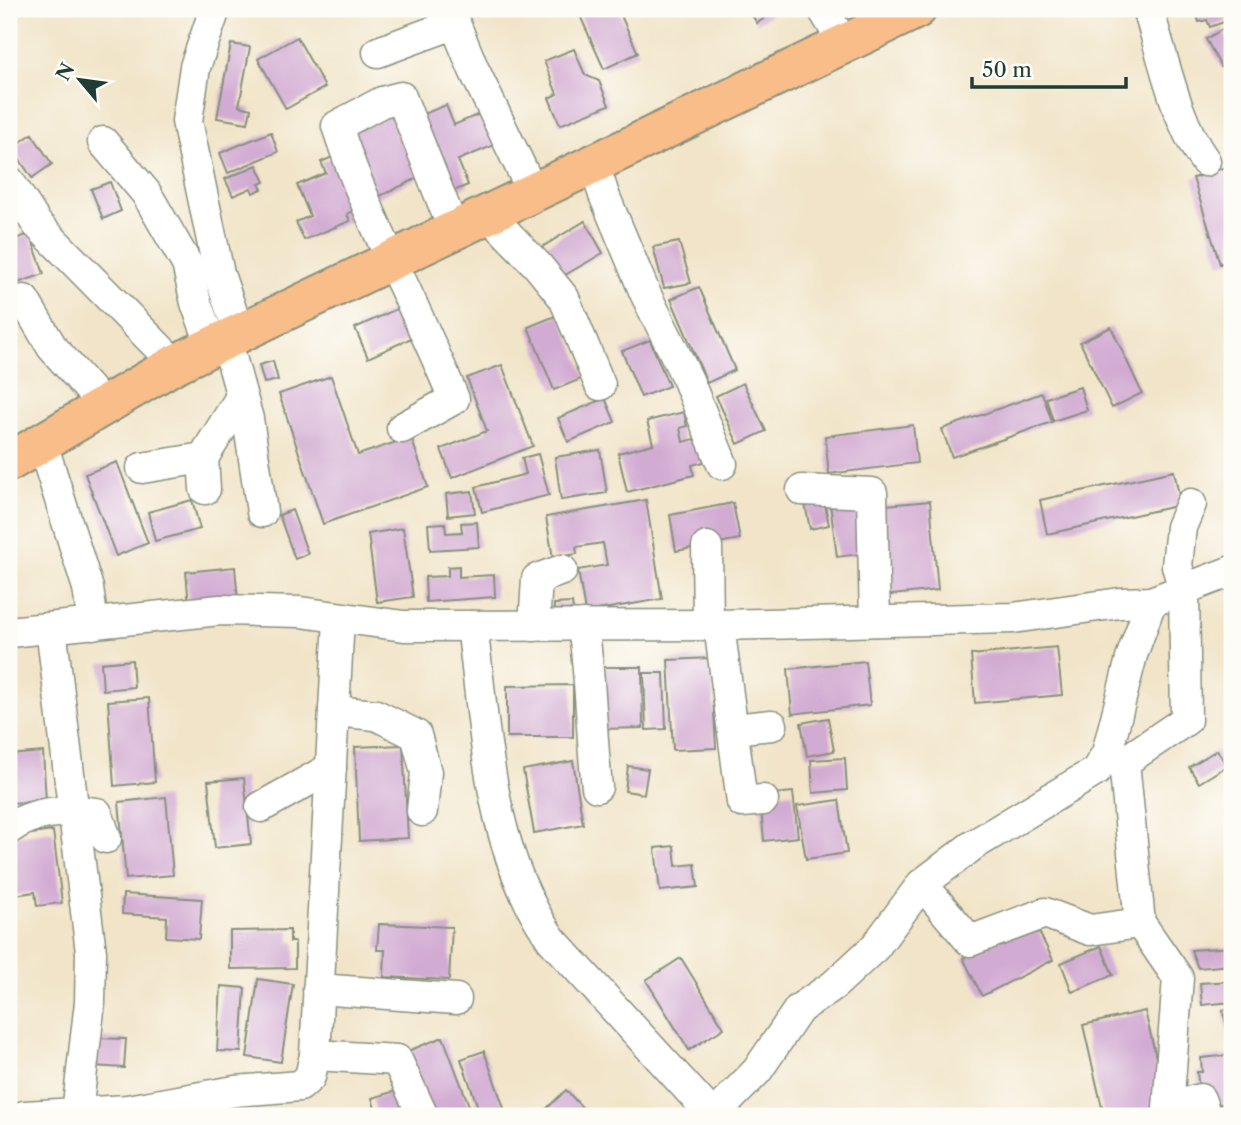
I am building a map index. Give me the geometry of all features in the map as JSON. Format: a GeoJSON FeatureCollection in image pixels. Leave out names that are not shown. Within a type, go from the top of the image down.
{"type":"FeatureCollection","features":[{"type":"Feature","properties":{"kind":"main road"},"geometry":{"type":"LineString","coordinates":[[9,462],[175,364],[917,9]]}},
{"type":"Feature","properties":{"kind":"street"},"geometry":{"type":"LineString","coordinates":[[215,9],[195,67],[187,121],[219,274],[226,339],[248,419],[262,512]]}},
{"type":"Feature","properties":{"kind":"street"},"geometry":{"type":"LineString","coordinates":[[823,9],[844,44]]}},
{"type":"Feature","properties":{"kind":"street"},"geometry":{"type":"LineString","coordinates":[[1148,9],[1173,89],[1196,149],[1205,161]]}},
{"type":"Feature","properties":{"kind":"street"},"geometry":{"type":"LineString","coordinates":[[378,52],[452,17],[533,193]]}},
{"type":"Feature","properties":{"kind":"street"},"geometry":{"type":"LineString","coordinates":[[402,428],[454,399],[428,335],[392,260],[337,126],[382,102],[401,97],[454,230]]}},
{"type":"Feature","properties":{"kind":"street"},"geometry":{"type":"LineString","coordinates":[[103,142],[146,193],[187,264],[196,303],[226,339]]}},
{"type":"Feature","properties":{"kind":"street"},"geometry":{"type":"LineString","coordinates":[[594,164],[645,293],[688,380],[722,464]]}},
{"type":"Feature","properties":{"kind":"street"},"geometry":{"type":"LineString","coordinates":[[9,181],[37,224],[175,364]]}},
{"type":"Feature","properties":{"kind":"street"},"geometry":{"type":"LineString","coordinates":[[488,215],[538,266],[564,298],[600,385]]}},
{"type":"Feature","properties":{"kind":"street"},"geometry":{"type":"LineString","coordinates":[[24,300],[52,347],[104,406]]}},
{"type":"Feature","properties":{"kind":"street"},"geometry":{"type":"LineString","coordinates":[[205,489],[203,458],[241,397]]}},
{"type":"Feature","properties":{"kind":"street"},"geometry":{"type":"LineString","coordinates":[[42,443],[88,588],[93,624]]}},
{"type":"Feature","properties":{"kind":"street"},"geometry":{"type":"LineString","coordinates":[[142,468],[203,458]]}},
{"type":"Feature","properties":{"kind":"street"},"geometry":{"type":"LineString","coordinates":[[802,490],[872,493],[875,621]]}},
{"type":"Feature","properties":{"kind":"street"},"geometry":{"type":"LineString","coordinates":[[1191,504],[1178,543],[1177,566],[1184,589],[1185,720],[1124,762],[1140,923],[1178,978],[1168,1108],[1200,1099],[1206,1116]]}},
{"type":"Feature","properties":{"kind":"street"},"geometry":{"type":"LineString","coordinates":[[707,547],[714,625],[733,729],[742,802],[763,800]]}},
{"type":"Feature","properties":{"kind":"street"},"geometry":{"type":"LineString","coordinates":[[534,626],[537,579],[562,570]]}},
{"type":"Feature","properties":{"kind":"street"},"geometry":{"type":"LineString","coordinates":[[9,632],[220,610],[300,612],[404,626],[714,625],[1013,618],[1119,603],[1151,602],[1232,571]]}},
{"type":"Feature","properties":{"kind":"street"},"geometry":{"type":"LineString","coordinates":[[472,626],[499,826],[532,911],[551,939],[713,1116],[757,1071],[799,1009],[834,985],[875,947],[922,884],[972,846],[1096,771],[1107,753],[1132,655],[1151,602]]}},
{"type":"Feature","properties":{"kind":"street"},"geometry":{"type":"LineString","coordinates":[[24,1116],[127,1113],[235,1091],[300,1086],[310,1077],[315,1055],[339,619]]}},
{"type":"Feature","properties":{"kind":"street"},"geometry":{"type":"LineString","coordinates":[[583,625],[589,669],[591,731],[597,787]]}},
{"type":"Feature","properties":{"kind":"street"},"geometry":{"type":"LineString","coordinates":[[51,628],[91,952],[90,1002],[77,1113]]}},
{"type":"Feature","properties":{"kind":"street"},"geometry":{"type":"LineString","coordinates":[[334,711],[376,715],[416,735],[426,772],[422,811]]}},
{"type":"Feature","properties":{"kind":"street"},"geometry":{"type":"LineString","coordinates":[[733,729],[772,725]]}},
{"type":"Feature","properties":{"kind":"street"},"geometry":{"type":"LineString","coordinates":[[261,807],[331,768]]}},
{"type":"Feature","properties":{"kind":"street"},"geometry":{"type":"LineString","coordinates":[[9,829],[20,821],[73,810],[97,813],[106,838]]}},
{"type":"Feature","properties":{"kind":"street"},"geometry":{"type":"LineString","coordinates":[[922,884],[970,941],[1045,913],[1090,930],[1140,923]]}},
{"type":"Feature","properties":{"kind":"street"},"geometry":{"type":"LineString","coordinates":[[318,989],[456,999]]}},
{"type":"Feature","properties":{"kind":"street"},"geometry":{"type":"LineString","coordinates":[[315,1055],[397,1060],[423,1116]]}},
{"type":"Feature","properties":{"kind":"building"},"geometry":{"type":"Polygon","coordinates":[[[577,9],[618,9],[638,53],[604,69],[577,9]]]}},
{"type":"Feature","properties":{"kind":"building"},"geometry":{"type":"Polygon","coordinates":[[[748,9],[779,9],[757,23],[748,9]]]}},
{"type":"Feature","properties":{"kind":"building"},"geometry":{"type":"Polygon","coordinates":[[[1195,9],[1232,9],[1232,19],[1210,27],[1207,20],[1199,22],[1195,9]]]}},
{"type":"Feature","properties":{"kind":"building"},"geometry":{"type":"Polygon","coordinates":[[[1223,29],[1229,42],[1232,41],[1232,60],[1221,67],[1206,39],[1223,29]]]}},
{"type":"Feature","properties":{"kind":"building"},"geometry":{"type":"Polygon","coordinates":[[[297,37],[325,87],[286,109],[258,59],[297,37]]]}},
{"type":"Feature","properties":{"kind":"building"},"geometry":{"type":"Polygon","coordinates":[[[231,44],[250,47],[239,106],[251,109],[248,123],[217,118],[231,44]]]}},
{"type":"Feature","properties":{"kind":"building"},"geometry":{"type":"Polygon","coordinates":[[[574,49],[585,75],[599,81],[609,105],[560,125],[549,98],[557,94],[544,61],[574,49]]]}},
{"type":"Feature","properties":{"kind":"building"},"geometry":{"type":"Polygon","coordinates":[[[446,105],[454,125],[484,112],[497,144],[458,160],[468,185],[447,194],[416,117],[446,105]]]}},
{"type":"Feature","properties":{"kind":"building"},"geometry":{"type":"Polygon","coordinates":[[[388,107],[420,177],[374,199],[341,129],[388,107]]]}},
{"type":"Feature","properties":{"kind":"building"},"geometry":{"type":"Polygon","coordinates":[[[271,132],[278,152],[228,173],[220,153],[271,132]]]}},
{"type":"Feature","properties":{"kind":"building"},"geometry":{"type":"Polygon","coordinates":[[[32,134],[52,164],[32,178],[12,148],[32,134]]]}},
{"type":"Feature","properties":{"kind":"building"},"geometry":{"type":"Polygon","coordinates":[[[339,154],[361,207],[347,214],[350,221],[304,240],[296,222],[310,216],[297,185],[326,173],[321,162],[339,154]]]}},
{"type":"Feature","properties":{"kind":"building"},"geometry":{"type":"Polygon","coordinates":[[[257,165],[265,182],[259,184],[262,189],[253,193],[251,188],[233,196],[225,179],[257,165]]]}},
{"type":"Feature","properties":{"kind":"building"},"geometry":{"type":"Polygon","coordinates":[[[1226,167],[1232,188],[1232,260],[1220,264],[1193,178],[1226,167]]]}},
{"type":"Feature","properties":{"kind":"building"},"geometry":{"type":"Polygon","coordinates":[[[110,182],[121,211],[103,219],[91,189],[110,182]]]}},
{"type":"Feature","properties":{"kind":"building"},"geometry":{"type":"Polygon","coordinates":[[[585,221],[603,253],[560,278],[542,247],[585,221]]]}},
{"type":"Feature","properties":{"kind":"building"},"geometry":{"type":"Polygon","coordinates":[[[30,234],[44,274],[9,286],[9,241],[30,234]]]}},
{"type":"Feature","properties":{"kind":"building"},"geometry":{"type":"Polygon","coordinates":[[[679,242],[691,283],[664,288],[653,247],[679,242]]]}},
{"type":"Feature","properties":{"kind":"building"},"geometry":{"type":"Polygon","coordinates":[[[699,287],[735,370],[707,383],[671,299],[699,287]]]}},
{"type":"Feature","properties":{"kind":"building"},"geometry":{"type":"Polygon","coordinates":[[[403,306],[416,336],[368,358],[355,328],[403,306]]]}},
{"type":"Feature","properties":{"kind":"building"},"geometry":{"type":"Polygon","coordinates":[[[560,314],[586,377],[554,390],[528,327],[560,314]]]}},
{"type":"Feature","properties":{"kind":"building"},"geometry":{"type":"Polygon","coordinates":[[[1111,327],[1142,393],[1112,408],[1080,342],[1111,327]]]}},
{"type":"Feature","properties":{"kind":"building"},"geometry":{"type":"Polygon","coordinates":[[[650,340],[669,386],[641,397],[622,351],[650,340]]]}},
{"type":"Feature","properties":{"kind":"building"},"geometry":{"type":"Polygon","coordinates":[[[273,361],[278,380],[264,383],[259,365],[273,361]]]}},
{"type":"Feature","properties":{"kind":"building"},"geometry":{"type":"Polygon","coordinates":[[[502,365],[533,446],[452,478],[441,449],[487,431],[467,378],[502,365]]]}},
{"type":"Feature","properties":{"kind":"building"},"geometry":{"type":"Polygon","coordinates":[[[331,376],[358,455],[411,437],[428,487],[323,524],[279,394],[331,376]]]}},
{"type":"Feature","properties":{"kind":"building"},"geometry":{"type":"Polygon","coordinates":[[[743,383],[766,431],[738,444],[716,396],[743,383]]]}},
{"type":"Feature","properties":{"kind":"building"},"geometry":{"type":"Polygon","coordinates":[[[1080,387],[1087,410],[1053,421],[1046,398],[1080,387]]]}},
{"type":"Feature","properties":{"kind":"building"},"geometry":{"type":"Polygon","coordinates":[[[1042,393],[1052,422],[952,457],[942,429],[1042,393]]]}},
{"type":"Feature","properties":{"kind":"building"},"geometry":{"type":"Polygon","coordinates":[[[605,398],[615,422],[568,442],[558,418],[605,398]]]}},
{"type":"Feature","properties":{"kind":"building"},"geometry":{"type":"Polygon","coordinates":[[[684,412],[687,426],[680,428],[683,442],[698,438],[704,462],[692,465],[694,475],[627,492],[618,453],[653,444],[647,421],[684,412]]]}},
{"type":"Feature","properties":{"kind":"building"},"geometry":{"type":"Polygon","coordinates":[[[913,425],[917,463],[829,474],[825,436],[913,425]]]}},
{"type":"Feature","properties":{"kind":"building"},"geometry":{"type":"Polygon","coordinates":[[[600,450],[607,493],[561,500],[555,457],[600,450]]]}},
{"type":"Feature","properties":{"kind":"building"},"geometry":{"type":"Polygon","coordinates":[[[538,454],[549,495],[482,512],[476,487],[526,474],[522,458],[538,454]]]}},
{"type":"Feature","properties":{"kind":"building"},"geometry":{"type":"Polygon","coordinates":[[[117,462],[148,543],[116,556],[85,474],[117,462]]]}},
{"type":"Feature","properties":{"kind":"building"},"geometry":{"type":"Polygon","coordinates":[[[1174,471],[1181,505],[1047,534],[1040,500],[1174,471]]]}},
{"type":"Feature","properties":{"kind":"building"},"geometry":{"type":"Polygon","coordinates":[[[472,491],[475,513],[448,516],[446,494],[472,491]]]}},
{"type":"Feature","properties":{"kind":"building"},"geometry":{"type":"Polygon","coordinates":[[[823,495],[829,525],[810,529],[804,499],[823,495]]]}},
{"type":"Feature","properties":{"kind":"building"},"geometry":{"type":"Polygon","coordinates":[[[192,500],[200,529],[155,541],[148,512],[192,500]]]}},
{"type":"Feature","properties":{"kind":"building"},"geometry":{"type":"Polygon","coordinates":[[[646,500],[662,599],[585,612],[578,570],[607,565],[603,543],[576,547],[577,554],[553,558],[546,517],[646,500]]]}},
{"type":"Feature","properties":{"kind":"building"},"geometry":{"type":"Polygon","coordinates":[[[862,500],[869,553],[837,557],[830,504],[862,500]]]}},
{"type":"Feature","properties":{"kind":"building"},"geometry":{"type":"Polygon","coordinates":[[[930,501],[938,590],[883,596],[875,506],[930,501]]]}},
{"type":"Feature","properties":{"kind":"building"},"geometry":{"type":"Polygon","coordinates":[[[733,503],[740,539],[676,551],[670,515],[733,503]]]}},
{"type":"Feature","properties":{"kind":"building"},"geometry":{"type":"Polygon","coordinates":[[[292,510],[308,554],[295,559],[279,515],[292,510]]]}},
{"type":"Feature","properties":{"kind":"building"},"geometry":{"type":"Polygon","coordinates":[[[477,522],[479,547],[430,550],[428,524],[445,523],[446,533],[462,532],[461,523],[477,522]]]}},
{"type":"Feature","properties":{"kind":"building"},"geometry":{"type":"Polygon","coordinates":[[[403,528],[413,597],[377,602],[368,534],[403,528]]]}},
{"type":"Feature","properties":{"kind":"building"},"geometry":{"type":"Polygon","coordinates":[[[459,566],[459,577],[494,575],[495,597],[426,602],[425,577],[448,576],[448,567],[459,566]]]}},
{"type":"Feature","properties":{"kind":"building"},"geometry":{"type":"Polygon","coordinates":[[[235,567],[238,601],[189,605],[186,572],[235,567]]]}},
{"type":"Feature","properties":{"kind":"building"},"geometry":{"type":"Polygon","coordinates":[[[572,603],[573,610],[581,610],[582,620],[554,621],[554,604],[572,603]]]}},
{"type":"Feature","properties":{"kind":"building"},"geometry":{"type":"Polygon","coordinates":[[[1057,647],[1062,695],[975,703],[971,655],[1057,647]]]}},
{"type":"Feature","properties":{"kind":"building"},"geometry":{"type":"Polygon","coordinates":[[[711,658],[716,748],[673,750],[668,660],[711,658]]]}},
{"type":"Feature","properties":{"kind":"building"},"geometry":{"type":"Polygon","coordinates":[[[132,660],[134,687],[103,690],[101,663],[132,660]]]}},
{"type":"Feature","properties":{"kind":"building"},"geometry":{"type":"Polygon","coordinates":[[[865,661],[870,705],[792,714],[788,669],[865,661]]]}},
{"type":"Feature","properties":{"kind":"building"},"geometry":{"type":"Polygon","coordinates":[[[598,667],[642,667],[643,728],[598,729],[598,667]]]}},
{"type":"Feature","properties":{"kind":"building"},"geometry":{"type":"Polygon","coordinates":[[[644,673],[664,673],[666,729],[646,730],[644,673]]]}},
{"type":"Feature","properties":{"kind":"building"},"geometry":{"type":"Polygon","coordinates":[[[573,685],[573,737],[507,737],[507,686],[573,685]]]}},
{"type":"Feature","properties":{"kind":"building"},"geometry":{"type":"Polygon","coordinates":[[[149,698],[155,782],[114,786],[108,701],[149,698]]]}},
{"type":"Feature","properties":{"kind":"building"},"geometry":{"type":"Polygon","coordinates":[[[828,718],[834,751],[807,756],[801,723],[828,718]]]}},
{"type":"Feature","properties":{"kind":"building"},"geometry":{"type":"Polygon","coordinates":[[[403,745],[408,838],[359,841],[355,747],[403,745]]]}},
{"type":"Feature","properties":{"kind":"building"},"geometry":{"type":"Polygon","coordinates":[[[1217,750],[1227,766],[1199,783],[1189,767],[1217,750]]]}},
{"type":"Feature","properties":{"kind":"building"},"geometry":{"type":"Polygon","coordinates":[[[43,752],[46,801],[9,803],[9,755],[43,752]]]}},
{"type":"Feature","properties":{"kind":"building"},"geometry":{"type":"Polygon","coordinates":[[[845,758],[847,790],[813,793],[811,760],[845,758]]]}},
{"type":"Feature","properties":{"kind":"building"},"geometry":{"type":"Polygon","coordinates":[[[573,761],[583,824],[534,833],[523,770],[573,761]]]}},
{"type":"Feature","properties":{"kind":"building"},"geometry":{"type":"Polygon","coordinates":[[[628,766],[648,769],[644,794],[625,791],[628,766]]]}},
{"type":"Feature","properties":{"kind":"building"},"geometry":{"type":"Polygon","coordinates":[[[244,778],[251,844],[215,848],[208,781],[244,778]]]}},
{"type":"Feature","properties":{"kind":"building"},"geometry":{"type":"Polygon","coordinates":[[[793,792],[798,837],[764,841],[761,808],[773,794],[793,792]]]}},
{"type":"Feature","properties":{"kind":"building"},"geometry":{"type":"Polygon","coordinates":[[[166,797],[173,875],[126,879],[119,802],[166,797]]]}},
{"type":"Feature","properties":{"kind":"building"},"geometry":{"type":"Polygon","coordinates":[[[839,800],[847,853],[806,859],[797,806],[839,800]]]}},
{"type":"Feature","properties":{"kind":"building"},"geometry":{"type":"Polygon","coordinates":[[[53,831],[62,903],[37,906],[35,892],[14,895],[9,837],[53,831]]]}},
{"type":"Feature","properties":{"kind":"building"},"geometry":{"type":"Polygon","coordinates":[[[674,846],[676,866],[695,864],[698,887],[660,891],[655,848],[674,846]]]}},
{"type":"Feature","properties":{"kind":"building"},"geometry":{"type":"Polygon","coordinates":[[[123,894],[202,899],[199,939],[166,937],[167,917],[122,914],[123,894]]]}},
{"type":"Feature","properties":{"kind":"building"},"geometry":{"type":"Polygon","coordinates":[[[1034,922],[1053,960],[982,996],[963,958],[1034,922]]]}},
{"type":"Feature","properties":{"kind":"building"},"geometry":{"type":"Polygon","coordinates":[[[379,924],[452,927],[449,980],[384,977],[385,950],[377,950],[379,924]]]}},
{"type":"Feature","properties":{"kind":"building"},"geometry":{"type":"Polygon","coordinates":[[[290,930],[290,942],[295,942],[295,968],[230,969],[230,931],[290,930]]]}},
{"type":"Feature","properties":{"kind":"building"},"geometry":{"type":"Polygon","coordinates":[[[1101,946],[1113,975],[1072,992],[1061,963],[1101,946]]]}},
{"type":"Feature","properties":{"kind":"building"},"geometry":{"type":"Polygon","coordinates":[[[1232,947],[1232,965],[1198,968],[1191,950],[1232,947]]]}},
{"type":"Feature","properties":{"kind":"building"},"geometry":{"type":"Polygon","coordinates":[[[681,958],[724,1028],[689,1050],[646,980],[681,958]]]}},
{"type":"Feature","properties":{"kind":"building"},"geometry":{"type":"Polygon","coordinates":[[[258,979],[293,984],[281,1062],[247,1057],[258,979]]]}},
{"type":"Feature","properties":{"kind":"building"},"geometry":{"type":"Polygon","coordinates":[[[1232,981],[1232,1002],[1202,1005],[1200,983],[1232,981]]]}},
{"type":"Feature","properties":{"kind":"building"},"geometry":{"type":"Polygon","coordinates":[[[221,986],[245,988],[241,1052],[217,1051],[221,986]]]}},
{"type":"Feature","properties":{"kind":"building"},"geometry":{"type":"Polygon","coordinates":[[[1232,1008],[1232,1038],[1229,1039],[1223,1010],[1232,1008]]]}},
{"type":"Feature","properties":{"kind":"building"},"geometry":{"type":"Polygon","coordinates":[[[1145,1011],[1168,1108],[1130,1116],[1104,1116],[1083,1025],[1145,1011]]]}},
{"type":"Feature","properties":{"kind":"building"},"geometry":{"type":"Polygon","coordinates":[[[443,1037],[473,1116],[429,1116],[405,1052],[443,1037]]]}},
{"type":"Feature","properties":{"kind":"building"},"geometry":{"type":"Polygon","coordinates":[[[94,1038],[126,1039],[124,1068],[93,1066],[94,1038]]]}},
{"type":"Feature","properties":{"kind":"building"},"geometry":{"type":"Polygon","coordinates":[[[484,1051],[504,1108],[481,1116],[461,1059],[484,1051]]]}},
{"type":"Feature","properties":{"kind":"building"},"geometry":{"type":"Polygon","coordinates":[[[1232,1055],[1232,1103],[1213,1105],[1200,1099],[1197,1072],[1202,1072],[1201,1058],[1232,1055]]]}},
{"type":"Feature","properties":{"kind":"building"},"geometry":{"type":"Polygon","coordinates":[[[402,1089],[410,1116],[377,1116],[372,1098],[402,1089]]]}},
{"type":"Feature","properties":{"kind":"building"},"geometry":{"type":"Polygon","coordinates":[[[566,1090],[590,1116],[539,1116],[566,1090]]]}}]}
